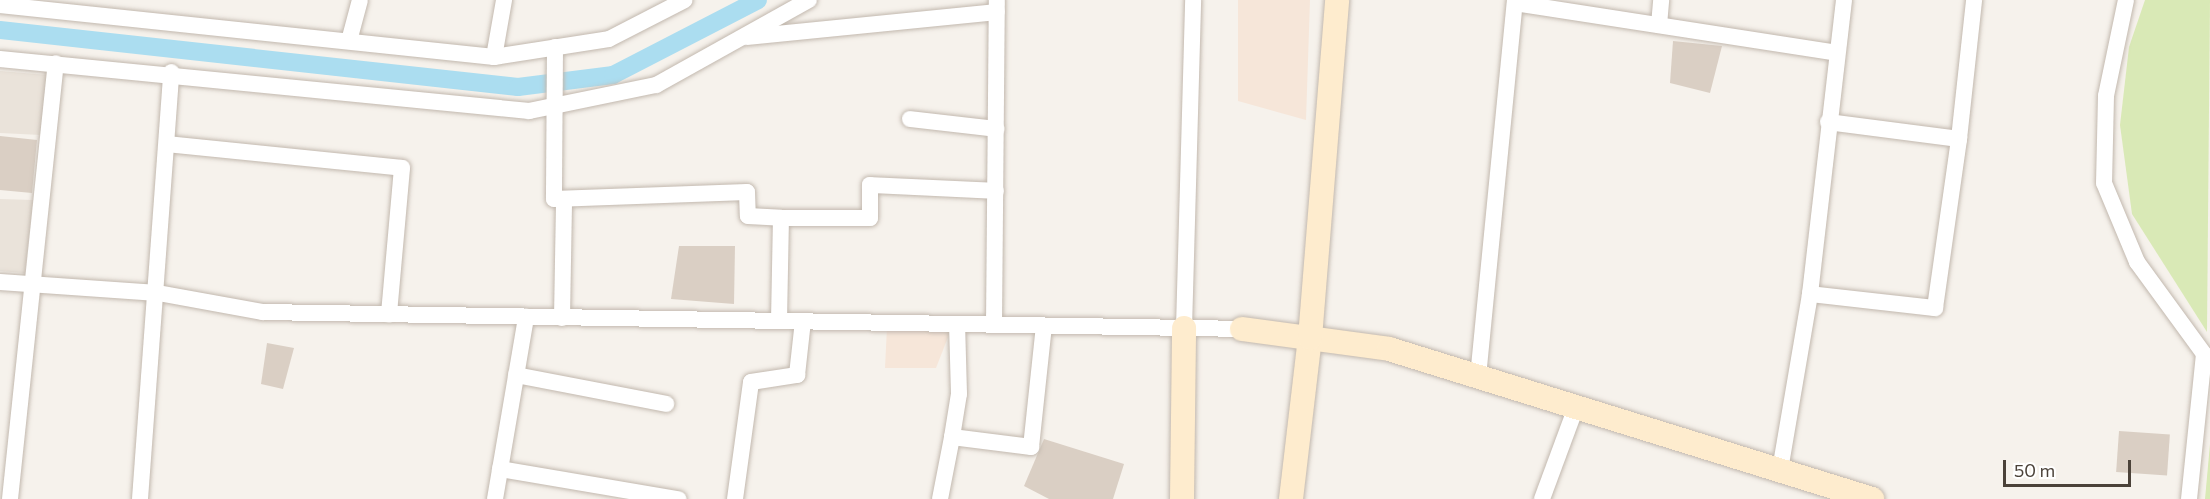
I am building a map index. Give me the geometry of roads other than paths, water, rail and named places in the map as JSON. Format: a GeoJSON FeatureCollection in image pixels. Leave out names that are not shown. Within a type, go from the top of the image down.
{"type":"FeatureCollection","features":[{"type":"Feature","properties":{"kind":"street"},"geometry":{"type":"LineString","coordinates":[[349,42],[360,0]]}},
{"type":"Feature","properties":{"kind":"street"},"geometry":{"type":"LineString","coordinates":[[494,57],[504,0]]}},
{"type":"Feature","properties":{"kind":"street"},"geometry":{"type":"LineString","coordinates":[[0,59],[171,72],[529,111],[656,85],[809,0]]}},
{"type":"Feature","properties":{"kind":"street"},"geometry":{"type":"LineString","coordinates":[[1182,499],[1193,0]]}},
{"type":"Feature","properties":{"kind":"street"},"geometry":{"type":"LineString","coordinates":[[1291,499],[1310,338],[1337,0]]}},
{"type":"Feature","properties":{"kind":"street"},"geometry":{"type":"LineString","coordinates":[[1659,25],[1661,0]]}},
{"type":"Feature","properties":{"kind":"street"},"geometry":{"type":"LineString","coordinates":[[1780,471],[1810,294],[1828,122],[1844,0]]}},
{"type":"Feature","properties":{"kind":"street"},"geometry":{"type":"LineString","coordinates":[[1810,294],[1935,308],[1959,139],[1974,0]]}},
{"type":"Feature","properties":{"kind":"street"},"geometry":{"type":"LineString","coordinates":[[2126,0],[2106,96],[2104,183],[2138,262],[2207,351],[2189,499]]}},
{"type":"Feature","properties":{"kind":"street"},"geometry":{"type":"LineString","coordinates":[[1478,377],[1515,1],[1837,53]]}},
{"type":"Feature","properties":{"kind":"street"},"geometry":{"type":"LineString","coordinates":[[0,5],[87,7],[349,42],[494,57],[609,39],[674,2]]}},
{"type":"Feature","properties":{"kind":"street"},"geometry":{"type":"LineString","coordinates":[[740,38],[997,6],[994,325]]}},
{"type":"Feature","properties":{"kind":"street"},"geometry":{"type":"LineString","coordinates":[[555,47],[557,105],[554,199],[747,192],[748,216],[870,218],[870,185],[996,191]]}},
{"type":"Feature","properties":{"kind":"street"},"geometry":{"type":"LineString","coordinates":[[10,499],[7,466],[32,284],[56,63]]}},
{"type":"Feature","properties":{"kind":"street"},"geometry":{"type":"LineString","coordinates":[[140,499],[158,293],[171,72]]}},
{"type":"Feature","properties":{"kind":"street"},"geometry":{"type":"LineString","coordinates":[[910,119],[996,129]]}},
{"type":"Feature","properties":{"kind":"street"},"geometry":{"type":"LineString","coordinates":[[1828,122],[1959,139]]}},
{"type":"Feature","properties":{"kind":"street"},"geometry":{"type":"LineString","coordinates":[[167,144],[402,168],[389,314]]}},
{"type":"Feature","properties":{"kind":"street"},"geometry":{"type":"LineString","coordinates":[[562,318],[564,200]]}},
{"type":"Feature","properties":{"kind":"street"},"geometry":{"type":"LineString","coordinates":[[779,321],[781,218]]}},
{"type":"Feature","properties":{"kind":"street"},"geometry":{"type":"LineString","coordinates":[[0,282],[158,293],[263,312],[1242,329],[1389,350],[1780,471],[1827,492],[1872,499]]}},
{"type":"Feature","properties":{"kind":"street"},"geometry":{"type":"LineString","coordinates":[[495,499],[526,317]]}},
{"type":"Feature","properties":{"kind":"street"},"geometry":{"type":"LineString","coordinates":[[735,499],[751,382],[797,375],[802,321]]}},
{"type":"Feature","properties":{"kind":"street"},"geometry":{"type":"LineString","coordinates":[[940,499],[959,394],[957,324]]}},
{"type":"Feature","properties":{"kind":"street"},"geometry":{"type":"LineString","coordinates":[[952,437],[1031,447],[1044,326]]}},
{"type":"Feature","properties":{"kind":"street"},"geometry":{"type":"LineString","coordinates":[[516,375],[666,404]]}},
{"type":"Feature","properties":{"kind":"street"},"geometry":{"type":"LineString","coordinates":[[1542,499],[1576,407]]}},
{"type":"Feature","properties":{"kind":"street"},"geometry":{"type":"LineString","coordinates":[[500,469],[678,499]]}},
{"type":"Feature","properties":{"kind":"waterway"},"geometry":{"type":"LineString","coordinates":[[0,30],[518,87],[613,75],[758,0]]}}]}
